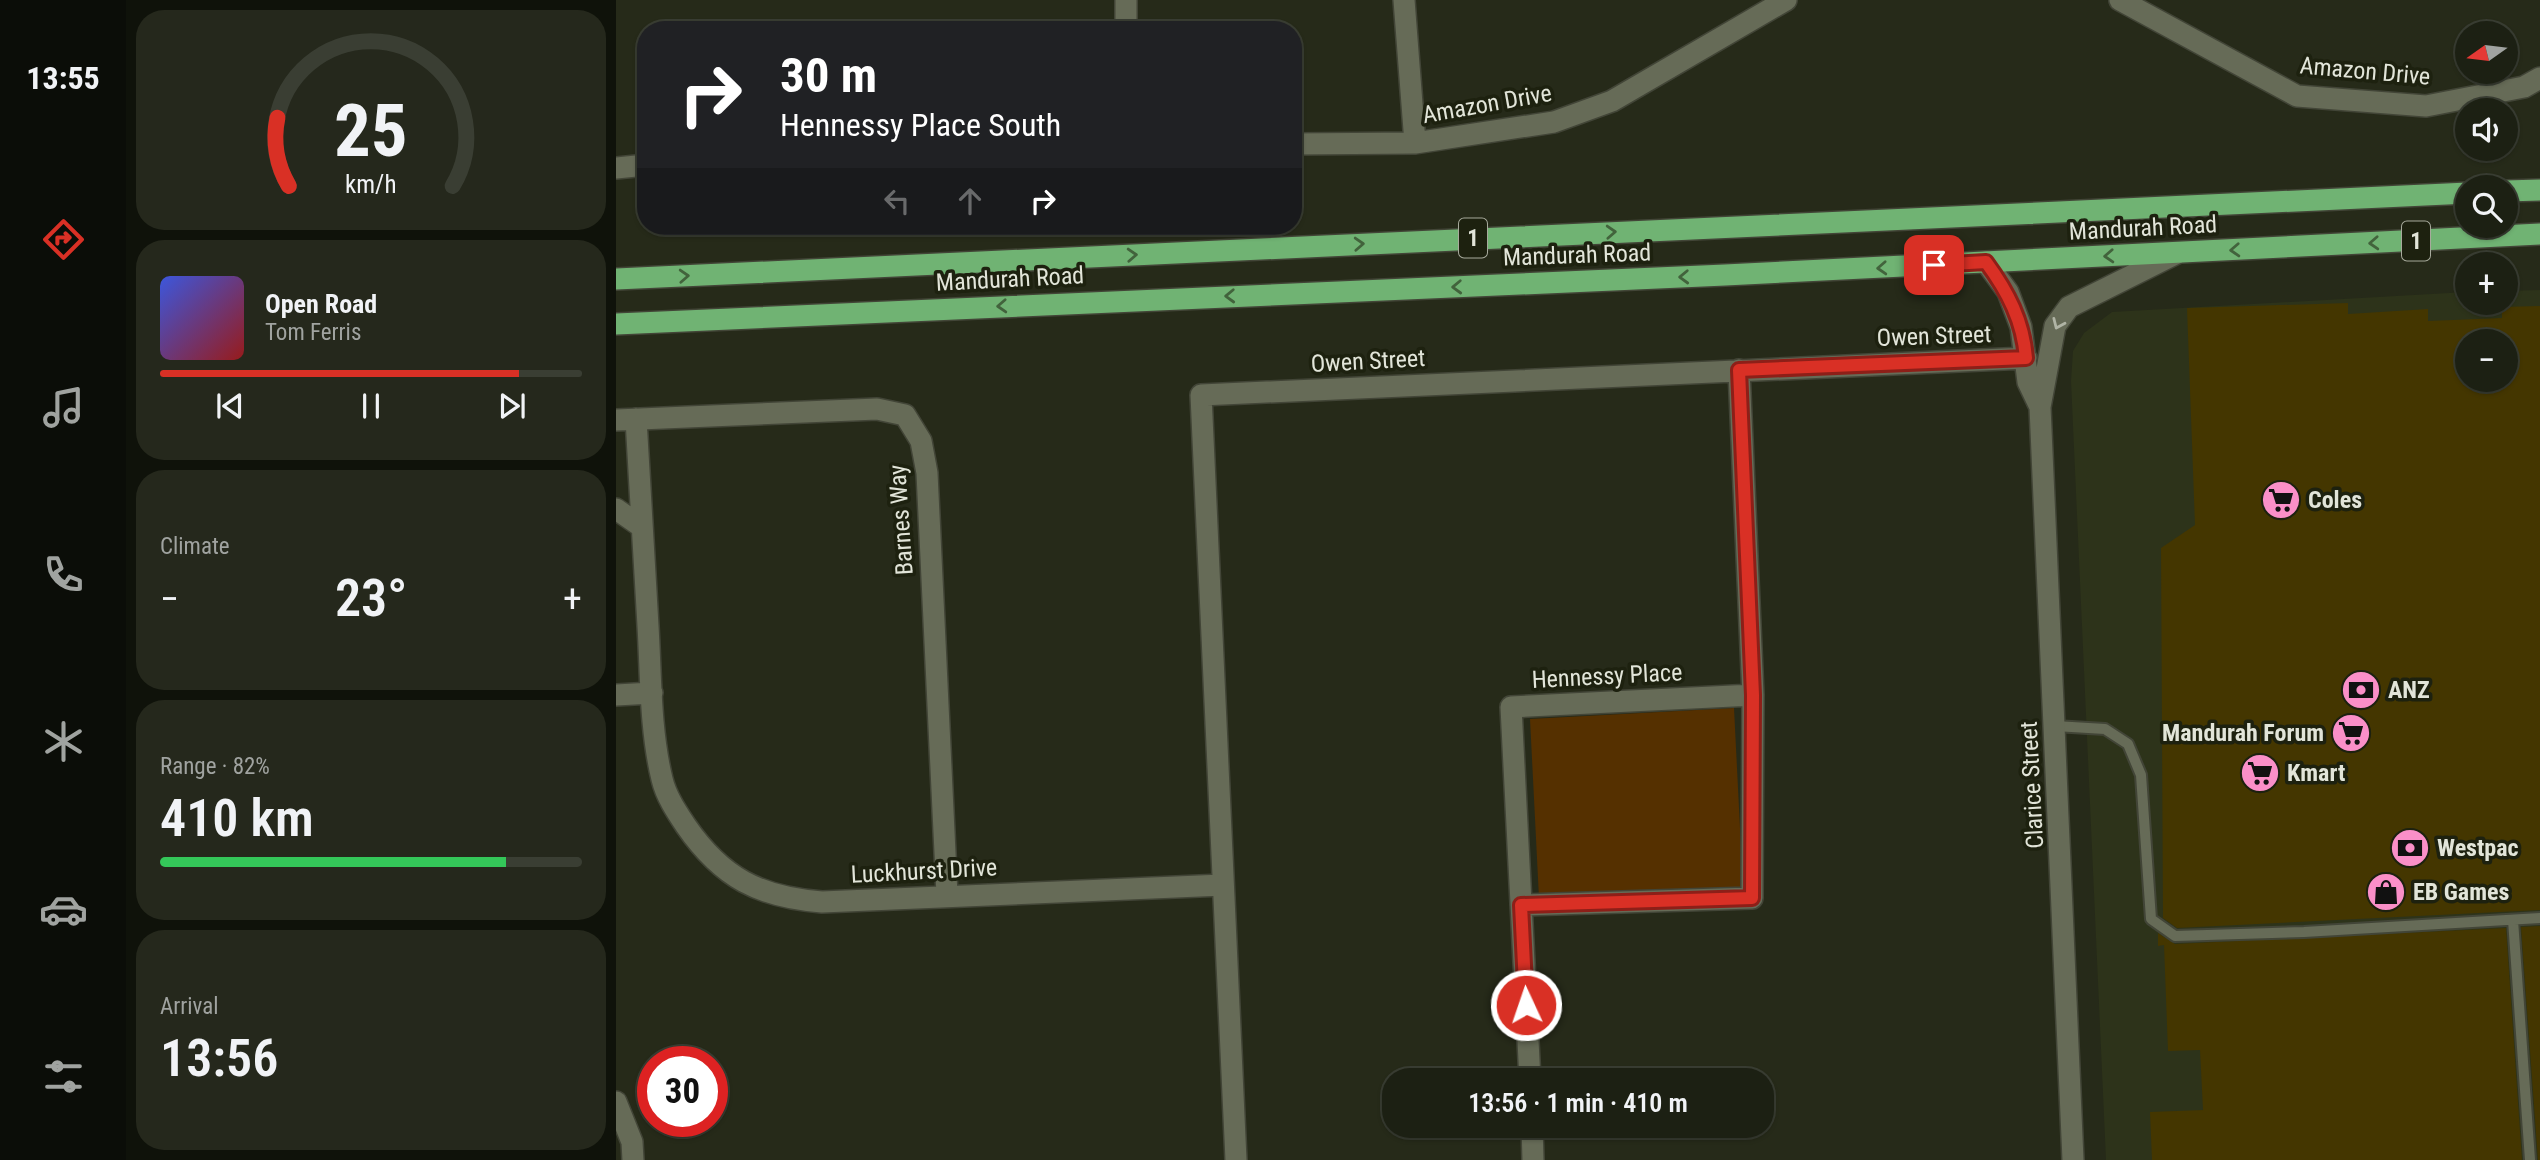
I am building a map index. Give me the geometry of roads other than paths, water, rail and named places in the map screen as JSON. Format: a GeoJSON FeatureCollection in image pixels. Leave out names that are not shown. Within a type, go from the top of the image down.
{"type":"FeatureCollection","features":[{"type":"Feature","properties":{"kind":"highway"},"geometry":{"type":"LineString","coordinates":[[2518,191],[2540,190]]}},
{"type":"Feature","properties":{"kind":"highway","name":"Mandurah Road"},"geometry":{"type":"LineString","coordinates":[[616,279],[2455,194]]}},
{"type":"Feature","properties":{"kind":"highway","name":"Mandurah Road"},"geometry":{"type":"LineString","coordinates":[[616,324],[2540,234]]}},
{"type":"Feature","properties":{"kind":"street"},"geometry":{"type":"LineString","coordinates":[[1126,0],[1126,21]]}},
{"type":"Feature","properties":{"kind":"street"},"geometry":{"type":"LineString","coordinates":[[1404,0],[1415,143]]}},
{"type":"Feature","properties":{"kind":"street","name":"Amazon Drive"},"geometry":{"type":"LineString","coordinates":[[1302,144],[1415,143],[1554,122],[1612,101],[1786,0]]}},
{"type":"Feature","properties":{"kind":"street","name":"Amazon Drive"},"geometry":{"type":"LineString","coordinates":[[2120,0],[2297,96],[2426,106],[2524,87],[2540,78]]}},
{"type":"Feature","properties":{"kind":"street"},"geometry":{"type":"LineString","coordinates":[[616,168],[637,165]]}},
{"type":"Feature","properties":{"kind":"street","name":"Clarice Street"},"geometry":{"type":"LineString","coordinates":[[2073,1160],[2040,407],[2055,326],[2061,315],[2069,307],[2177,253]]}},
{"type":"Feature","properties":{"kind":"street","name":"Clarice Street"},"geometry":{"type":"LineString","coordinates":[[1986,262],[2008,292],[2021,327],[2028,382],[2040,407]]}},
{"type":"Feature","properties":{"kind":"street","name":"Owen Street"},"geometry":{"type":"LineString","coordinates":[[1223,885],[1201,396],[2026,358]]}},
{"type":"Feature","properties":{"kind":"street"},"geometry":{"type":"LineString","coordinates":[[1521,905],[1752,898],[1753,695],[1739,370]]}},
{"type":"Feature","properties":{"kind":"street","name":"Barnes Way"},"geometry":{"type":"LineString","coordinates":[[626,420],[877,409],[905,415],[921,440],[926,473],[947,895]]}},
{"type":"Feature","properties":{"kind":"street","name":"Luckhurst Drive"},"geometry":{"type":"LineString","coordinates":[[626,420],[642,527],[652,693],[662,780],[680,818],[704,851],[723,869],[760,891],[789,900],[822,902],[1223,885]]}},
{"type":"Feature","properties":{"kind":"street"},"geometry":{"type":"LineString","coordinates":[[616,509],[642,527]]}},
{"type":"Feature","properties":{"kind":"street"},"geometry":{"type":"LineString","coordinates":[[616,695],[652,693]]}},
{"type":"Feature","properties":{"kind":"street","name":"Hennessy Place"},"geometry":{"type":"LineString","coordinates":[[1529,1068],[1511,707],[1753,695]]}},
{"type":"Feature","properties":{"kind":"street"},"geometry":{"type":"LineString","coordinates":[[1223,885],[1237,1160]]}},
{"type":"Feature","properties":{"kind":"street"},"geometry":{"type":"LineString","coordinates":[[616,1102],[632,1142],[633,1160]]}},
{"type":"Feature","properties":{"kind":"street"},"geometry":{"type":"LineString","coordinates":[[1532,1138],[1533,1160]]}},
{"type":"Feature","properties":{"kind":"lane"},"geometry":{"type":"LineString","coordinates":[[2055,726],[2105,729],[2128,744],[2141,775],[2151,919],[2175,936],[2540,918]]}},
{"type":"Feature","properties":{"kind":"lane"},"geometry":{"type":"LineString","coordinates":[[2513,920],[2530,1160]]}},
{"type":"Feature","properties":{"kind":"place","name":"Coles"},"geometry":{"type":"Point","coordinates":[2281,500]}},
{"type":"Feature","properties":{"kind":"place","name":"ANZ"},"geometry":{"type":"Point","coordinates":[2361,690]}},
{"type":"Feature","properties":{"kind":"place","name":"Mandurah Forum"},"geometry":{"type":"Point","coordinates":[2351,733]}},
{"type":"Feature","properties":{"kind":"place","name":"Kmart"},"geometry":{"type":"Point","coordinates":[2260,773]}},
{"type":"Feature","properties":{"kind":"place","name":"Westpac"},"geometry":{"type":"Point","coordinates":[2410,848]}},
{"type":"Feature","properties":{"kind":"place","name":"EB Games"},"geometry":{"type":"Point","coordinates":[2386,892]}}]}
